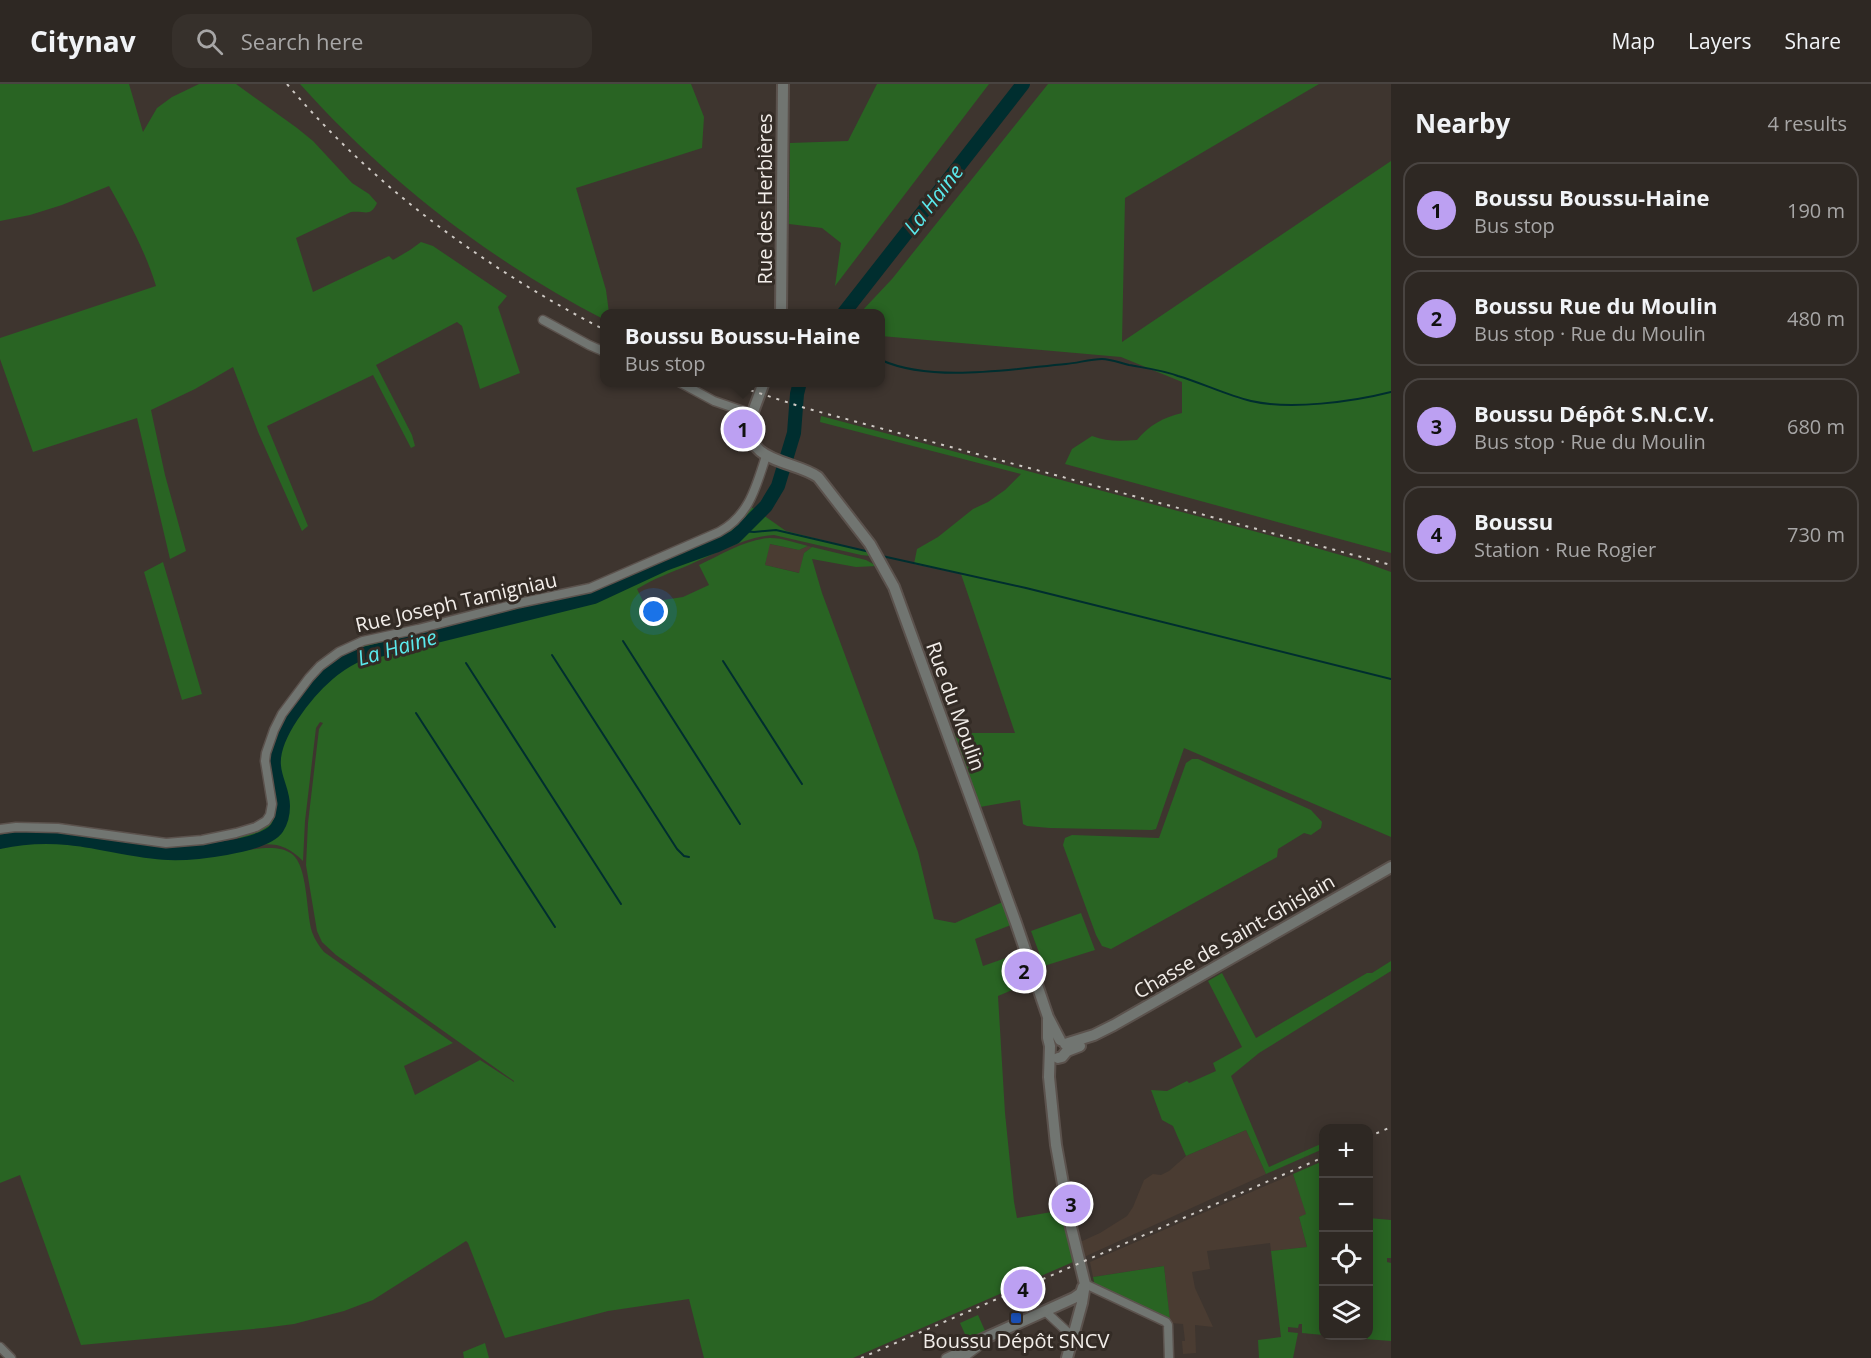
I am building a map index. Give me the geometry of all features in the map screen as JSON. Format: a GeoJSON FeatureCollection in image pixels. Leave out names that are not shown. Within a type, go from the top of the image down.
{"type":"FeatureCollection","features":[{"type":"Feature","properties":{"kind":"street","name":"Rue des Herbières"},"geometry":{"type":"LineString","coordinates":[[781,309],[783,84]]}},
{"type":"Feature","properties":{"kind":"street"},"geometry":{"type":"LineString","coordinates":[[543,320],[600,350]]}},
{"type":"Feature","properties":{"kind":"street"},"geometry":{"type":"LineString","coordinates":[[689,387],[714,401],[753,414]]}},
{"type":"Feature","properties":{"kind":"street"},"geometry":{"type":"LineString","coordinates":[[762,387],[749,426],[750,435],[757,448],[771,458]]}},
{"type":"Feature","properties":{"kind":"street","name":"Rue du Moulin"},"geometry":{"type":"LineString","coordinates":[[771,458],[818,477],[880,560],[898,598],[1048,1017],[1048,1038],[1058,1048],[1051,1093],[1056,1145],[1070,1223],[1084,1274],[1084,1284],[1067,1358]]}},
{"type":"Feature","properties":{"kind":"street","name":"Rue Joseph Tamigniau"},"geometry":{"type":"LineString","coordinates":[[0,829],[23,826],[58,828],[179,843],[256,827],[270,815],[272,804],[265,761],[274,730],[298,690],[329,658],[363,641],[513,604],[590,588],[719,532],[733,523],[748,505],[771,458]]}},
{"type":"Feature","properties":{"kind":"street","name":"Chasse de Saint-Ghislain"},"geometry":{"type":"LineString","coordinates":[[1058,1048],[1095,1035],[1391,867]]}},
{"type":"Feature","properties":{"kind":"street"},"geometry":{"type":"LineString","coordinates":[[946,1358],[961,1355],[992,1336],[1078,1296],[1084,1284],[1166,1322],[1169,1358]]}},
{"type":"Feature","properties":{"kind":"street"},"geometry":{"type":"LineString","coordinates":[[1046,1312],[1073,1337]]}},
{"type":"Feature","properties":{"kind":"street"},"geometry":{"type":"LineString","coordinates":[[0,1347],[11,1358]]}},
{"type":"Feature","properties":{"kind":"shaded area"},"geometry":{"type":"Polygon","coordinates":[[[769,544],[799,550],[808,546],[812,547],[804,553],[800,573],[765,565],[769,544]]]}},
{"type":"Feature","properties":{"kind":"shaded area"},"geometry":{"type":"Polygon","coordinates":[[[1246,1130],[1266,1174],[1084,1257],[1080,1242],[1100,1233],[1127,1216],[1144,1180],[1153,1174],[1161,1175],[1169,1171],[1186,1156],[1246,1130]]]}},
{"type":"Feature","properties":{"kind":"shaded area"},"geometry":{"type":"Polygon","coordinates":[[[1293,1174],[1307,1215],[1299,1217],[1307,1247],[1271,1251],[1270,1243],[1207,1251],[1210,1269],[1192,1272],[1195,1288],[1213,1327],[1195,1325],[1196,1353],[1183,1354],[1182,1341],[1185,1341],[1183,1324],[1170,1323],[1164,1266],[1093,1277],[1090,1262],[1293,1174]]]}},
{"type":"Feature","properties":{"kind":"green space"},"geometry":{"type":"Polygon","coordinates":[[[0,84],[129,84],[143,132],[157,108],[172,97],[199,84],[236,84],[313,141],[352,183],[369,194],[377,203],[369,212],[351,212],[296,238],[313,292],[389,256],[393,260],[421,242],[433,246],[507,296],[498,307],[520,373],[480,389],[462,326],[457,322],[376,365],[412,435],[415,446],[411,448],[373,375],[267,426],[308,526],[302,531],[258,432],[233,367],[195,389],[151,410],[165,475],[186,551],[170,559],[137,418],[33,452],[0,359],[0,338],[156,286],[141,247],[109,186],[62,205],[0,221],[0,84]]]}},
{"type":"Feature","properties":{"kind":"green space"},"geometry":{"type":"Polygon","coordinates":[[[300,84],[691,84],[704,117],[702,148],[576,188],[606,290],[608,309],[600,309],[600,317],[520,271],[442,216],[368,154],[300,84]]]}},
{"type":"Feature","properties":{"kind":"green space"},"geometry":{"type":"Polygon","coordinates":[[[877,84],[989,84],[835,286],[841,243],[822,228],[789,224],[790,143],[848,141],[877,84]]]}},
{"type":"Feature","properties":{"kind":"green space"},"geometry":{"type":"Polygon","coordinates":[[[1048,84],[1319,84],[1125,198],[1122,342],[1391,161],[1391,553],[1065,464],[1072,449],[1092,436],[1120,441],[1137,440],[1157,423],[1182,413],[1182,382],[1121,357],[885,336],[885,309],[864,309],[892,279],[1048,84]]]}},
{"type":"Feature","properties":{"kind":"green space"},"geometry":{"type":"Polygon","coordinates":[[[821,416],[1302,544],[1391,572],[1391,837],[1184,748],[1156,829],[1027,826],[1023,824],[1020,800],[980,807],[953,733],[1015,733],[961,574],[914,564],[917,549],[938,537],[973,509],[1005,490],[1021,474],[820,422],[821,416]]]}},
{"type":"Feature","properties":{"kind":"green space"},"geometry":{"type":"Polygon","coordinates":[[[750,506],[786,531],[870,552],[871,556],[774,535],[764,536],[731,546],[637,589],[644,603],[683,597],[709,585],[699,565],[743,544],[770,538],[808,546],[799,550],[770,544],[765,565],[799,573],[804,553],[812,547],[866,560],[877,566],[856,567],[812,559],[822,593],[918,852],[934,919],[955,923],[1007,900],[1016,923],[975,939],[983,966],[1026,951],[1036,980],[998,996],[1005,1113],[1014,1202],[1017,1218],[1063,1210],[1073,1262],[853,1358],[704,1358],[689,1299],[608,1311],[505,1338],[466,1241],[373,1300],[344,1311],[294,1324],[81,1345],[20,1175],[0,1183],[0,844],[44,842],[163,855],[194,856],[239,848],[241,851],[267,848],[287,851],[297,860],[301,869],[312,932],[324,952],[453,1043],[404,1066],[415,1095],[480,1060],[514,1082],[336,955],[322,942],[317,931],[306,865],[308,823],[319,729],[323,723],[320,722],[316,728],[305,821],[303,861],[289,850],[275,845],[241,848],[238,836],[269,821],[269,748],[291,705],[326,663],[354,647],[506,608],[581,593],[714,536],[750,506]]]}},
{"type":"Feature","properties":{"kind":"green space"},"geometry":{"type":"Polygon","coordinates":[[[163,562],[202,694],[182,700],[144,572],[163,562]]]}},
{"type":"Feature","properties":{"kind":"green space"},"geometry":{"type":"Polygon","coordinates":[[[1192,759],[1198,759],[1311,810],[1322,822],[1321,828],[1311,835],[1304,833],[1278,849],[1277,857],[1111,949],[1102,946],[1063,845],[1065,838],[1072,835],[1159,838],[1186,763],[1192,759]]]}},
{"type":"Feature","properties":{"kind":"green space"},"geometry":{"type":"Polygon","coordinates":[[[1081,913],[1095,950],[1044,966],[1031,931],[1081,913]]]}},
{"type":"Feature","properties":{"kind":"green space"},"geometry":{"type":"Polygon","coordinates":[[[1391,961],[1391,971],[1259,1053],[1231,1076],[1269,1167],[1319,1145],[1319,1151],[1266,1174],[1246,1130],[1186,1156],[1173,1126],[1162,1120],[1151,1090],[1167,1091],[1216,1071],[1213,1063],[1242,1047],[1208,981],[1222,973],[1256,1038],[1367,973],[1372,973],[1391,961]]]}},
{"type":"Feature","properties":{"kind":"green space"},"geometry":{"type":"Polygon","coordinates":[[[1319,1163],[1319,1335],[1302,1333],[1302,1324],[1299,1324],[1298,1328],[1288,1327],[1288,1332],[1298,1333],[1293,1358],[1259,1358],[1258,1340],[1281,1337],[1271,1251],[1307,1247],[1299,1217],[1306,1214],[1293,1174],[1319,1163]]]}},
{"type":"Feature","properties":{"kind":"green space"},"geometry":{"type":"Polygon","coordinates":[[[1373,1218],[1391,1220],[1391,1258],[1387,1258],[1387,1262],[1391,1263],[1391,1341],[1373,1340],[1373,1218]]]}},
{"type":"Feature","properties":{"kind":"green space"},"geometry":{"type":"Polygon","coordinates":[[[1164,1266],[1170,1320],[1095,1286],[1093,1277],[1164,1266]]]}},
{"type":"Feature","properties":{"kind":"green space"},"geometry":{"type":"Polygon","coordinates":[[[978,1315],[986,1333],[968,1341],[960,1323],[978,1315]]]}},
{"type":"Feature","properties":{"kind":"green space"},"geometry":{"type":"Polygon","coordinates":[[[485,1343],[489,1358],[464,1358],[463,1352],[485,1343]]]}},
{"type":"Feature","properties":{"kind":"waterway","name":"La Haine"},"geometry":{"type":"LineString","coordinates":[[847,309],[1023,84]]}},
{"type":"Feature","properties":{"kind":"waterway"},"geometry":{"type":"LineString","coordinates":[[885,361],[901,367],[947,373],[997,371],[1105,359],[1166,372],[1232,396],[1267,404],[1302,405],[1340,402],[1391,392]]}},
{"type":"Feature","properties":{"kind":"waterway","name":"La Haine"},"geometry":{"type":"LineString","coordinates":[[0,842],[25,838],[59,837],[143,851],[178,853],[209,851],[243,845],[269,835],[277,828],[283,809],[274,766],[278,742],[284,728],[301,703],[328,674],[355,656],[594,597],[665,564],[735,537],[766,506],[778,486],[794,433],[799,387]]}},
{"type":"Feature","properties":{"kind":"waterway"},"geometry":{"type":"LineString","coordinates":[[741,531],[776,530],[870,552]]}},
{"type":"Feature","properties":{"kind":"waterway"},"geometry":{"type":"LineString","coordinates":[[882,556],[1026,588],[1391,679]]}},
{"type":"Feature","properties":{"kind":"waterway"},"geometry":{"type":"LineString","coordinates":[[623,641],[740,824]]}},
{"type":"Feature","properties":{"kind":"waterway"},"geometry":{"type":"LineString","coordinates":[[552,655],[677,849],[684,856],[689,857]]}},
{"type":"Feature","properties":{"kind":"waterway"},"geometry":{"type":"LineString","coordinates":[[723,661],[802,784]]}},
{"type":"Feature","properties":{"kind":"waterway"},"geometry":{"type":"LineString","coordinates":[[466,663],[621,904]]}},
{"type":"Feature","properties":{"kind":"waterway"},"geometry":{"type":"LineString","coordinates":[[416,713],[555,927]]}},
{"type":"Feature","properties":{"kind":"railway"},"geometry":{"type":"LineString","coordinates":[[287,84],[357,157],[434,223],[517,280],[600,327]]}},
{"type":"Feature","properties":{"kind":"railway"},"geometry":{"type":"LineString","coordinates":[[740,387],[805,408],[1391,565]]}},
{"type":"Feature","properties":{"kind":"railway"},"geometry":{"type":"LineString","coordinates":[[1373,1135],[1391,1127]]}},
{"type":"Feature","properties":{"kind":"railway"},"geometry":{"type":"LineString","coordinates":[[861,1358],[1319,1159]]}},
{"type":"Feature","properties":{"kind":"place","name":"Boussu Boussu-Haine"},"geometry":{"type":"Point","coordinates":[743,429]}},
{"type":"Feature","properties":{"kind":"place","name":"Boussu Rue du Moulin"},"geometry":{"type":"Point","coordinates":[1024,971]}},
{"type":"Feature","properties":{"kind":"place","name":"Boussu Dépôt S.N.C.V."},"geometry":{"type":"Point","coordinates":[1071,1204]}},
{"type":"Feature","properties":{"kind":"place","name":"Boussu"},"geometry":{"type":"Point","coordinates":[1023,1289]}},
{"type":"Feature","properties":{"kind":"place","name":"Boussu Dépôt SNCV"},"geometry":{"type":"Point","coordinates":[1016,1318]}}]}
